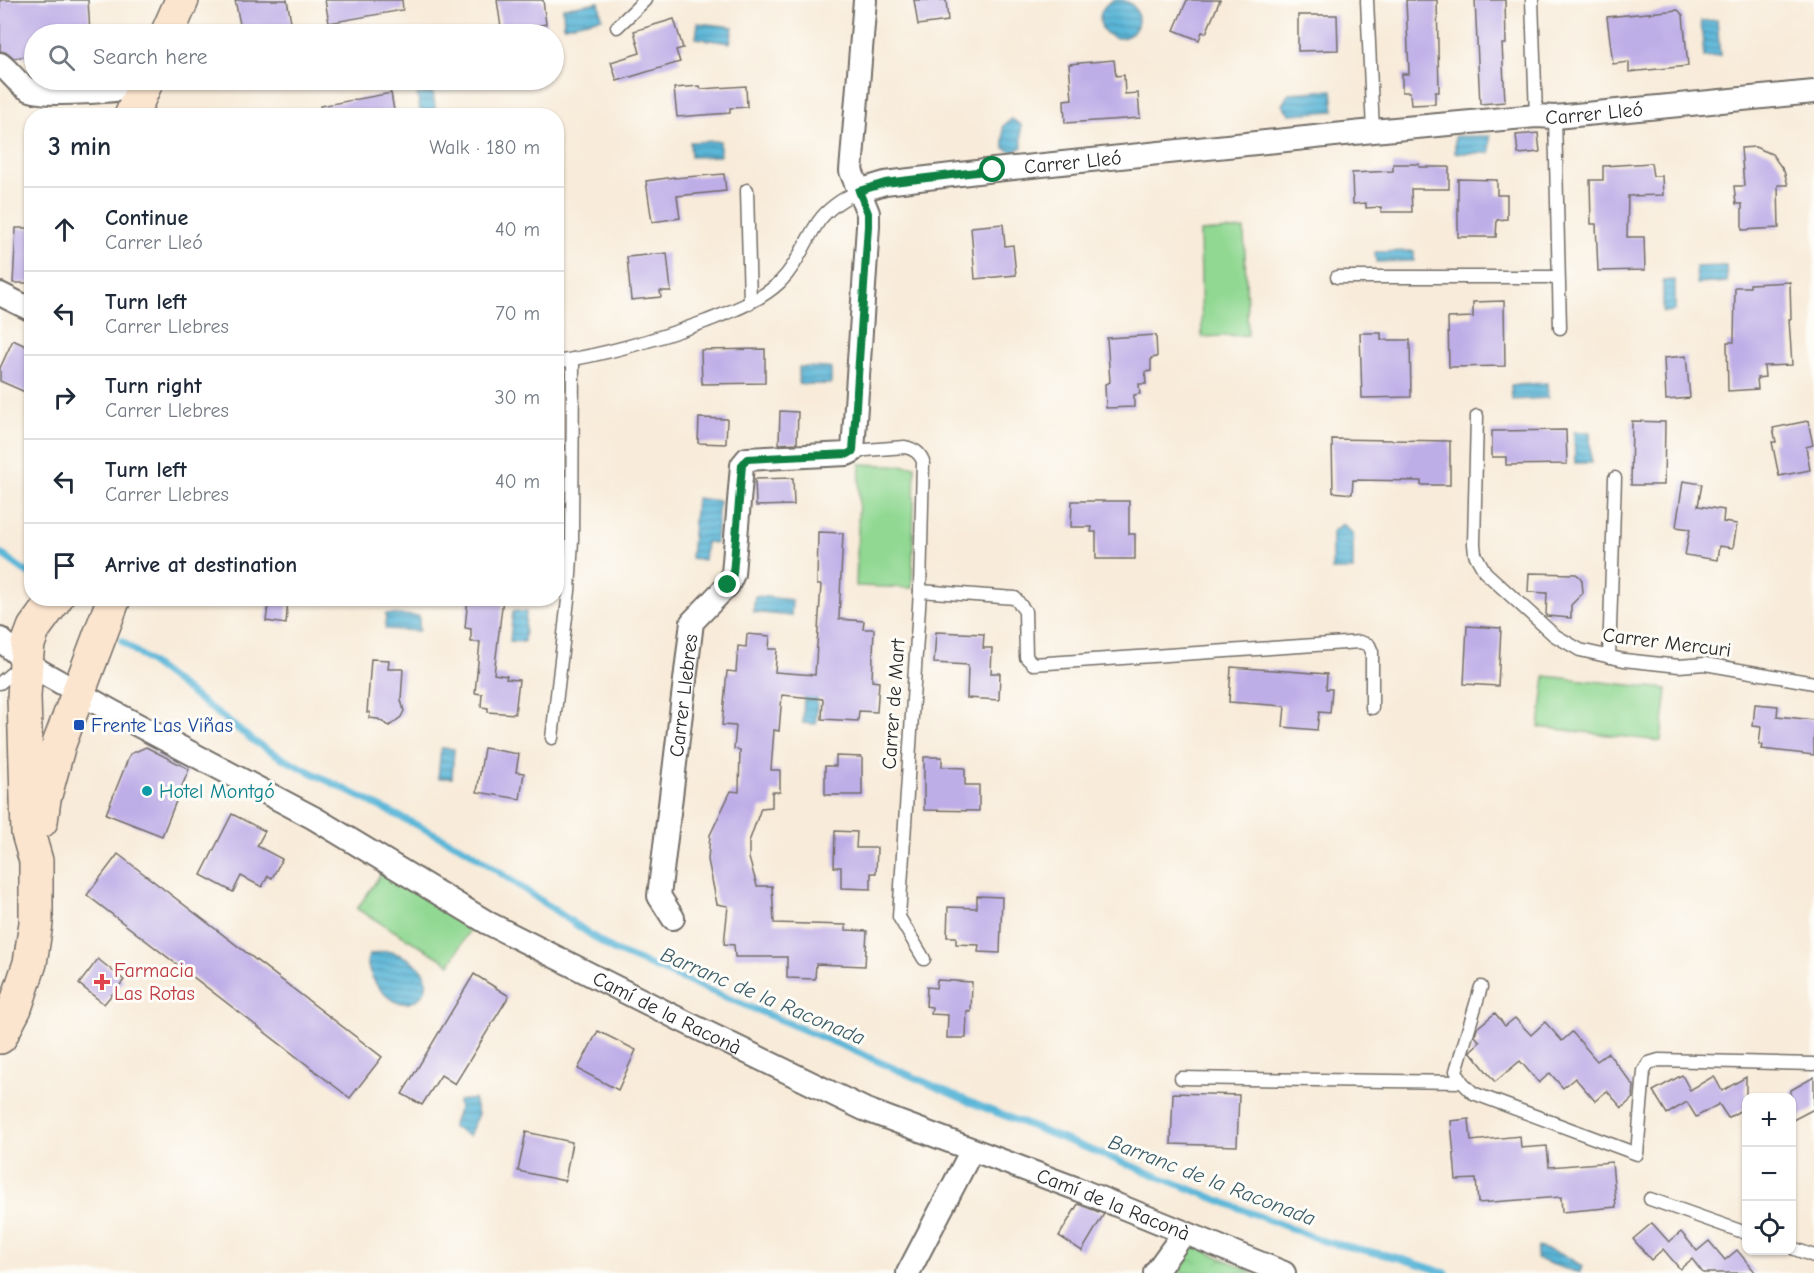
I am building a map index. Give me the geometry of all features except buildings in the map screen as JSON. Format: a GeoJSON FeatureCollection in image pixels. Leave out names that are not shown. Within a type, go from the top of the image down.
{"type":"FeatureCollection","features":[{"type":"Feature","properties":{"kind":"street"},"geometry":{"type":"LineString","coordinates":[[171,24],[182,0]]}},
{"type":"Feature","properties":{"kind":"street"},"geometry":{"type":"LineString","coordinates":[[853,451],[868,213],[851,171],[865,0]]}},
{"type":"Feature","properties":{"kind":"street"},"geometry":{"type":"LineString","coordinates":[[0,64],[24,86]]}},
{"type":"Feature","properties":{"kind":"street"},"geometry":{"type":"LineString","coordinates":[[31,90],[50,93],[110,90]]}},
{"type":"Feature","properties":{"kind":"street"},"geometry":{"type":"LineString","coordinates":[[135,108],[143,90]]}},
{"type":"Feature","properties":{"kind":"street","name":"Carrer Lleó"},"geometry":{"type":"LineString","coordinates":[[859,191],[885,183],[983,171],[1373,131],[1814,92]]}},
{"type":"Feature","properties":{"kind":"street"},"geometry":{"type":"LineString","coordinates":[[0,294],[24,306]]}},
{"type":"Feature","properties":{"kind":"street","name":"Carrer Llebres"},"geometry":{"type":"LineString","coordinates":[[673,918],[659,896],[692,622],[728,585],[733,574],[742,465],[747,459],[848,454],[853,451]]}},
{"type":"Feature","properties":{"kind":"street"},"geometry":{"type":"LineString","coordinates":[[36,861],[28,833],[24,697],[28,644],[34,628],[50,606]]}},
{"type":"Feature","properties":{"kind":"street"},"geometry":{"type":"LineString","coordinates":[[0,1037],[15,1008],[30,963],[36,923],[36,861],[44,799],[59,744],[111,606]]}},
{"type":"Feature","properties":{"kind":"street","name":"Camí de la Raconà"},"geometry":{"type":"LineString","coordinates":[[0,639],[26,662],[115,713],[314,818],[488,923],[835,1095],[864,1109],[1091,1194],[1284,1273]]}},
{"type":"Feature","properties":{"kind":"street"},"geometry":{"type":"LineString","coordinates":[[908,1273],[972,1150]]}},
{"type":"Feature","properties":{"kind":"street"},"geometry":{"type":"LineString","coordinates":[[1155,1273],[1184,1233]]}},
{"type":"Feature","properties":{"kind":"lane"},"geometry":{"type":"LineString","coordinates":[[617,27],[645,0]]}},
{"type":"Feature","properties":{"kind":"lane"},"geometry":{"type":"LineString","coordinates":[[1367,0],[1373,131]]}},
{"type":"Feature","properties":{"kind":"lane"},"geometry":{"type":"LineString","coordinates":[[1532,0],[1545,117],[1560,328]]}},
{"type":"Feature","properties":{"kind":"lane"},"geometry":{"type":"LineString","coordinates":[[747,190],[750,302]]}},
{"type":"Feature","properties":{"kind":"lane"},"geometry":{"type":"LineString","coordinates":[[564,361],[596,355],[660,338],[750,302],[778,284],[787,275],[799,259],[819,220],[844,198],[859,191]]}},
{"type":"Feature","properties":{"kind":"lane"},"geometry":{"type":"LineString","coordinates":[[1337,277],[1558,277]]}},
{"type":"Feature","properties":{"kind":"lane"},"geometry":{"type":"LineString","coordinates":[[552,738],[569,591],[572,540],[573,359]]}},
{"type":"Feature","properties":{"kind":"lane","name":"Carrer Mercuri"},"geometry":{"type":"LineString","coordinates":[[1477,416],[1475,554],[1485,572],[1554,635],[1580,650],[1609,657],[1680,666],[1705,664],[1814,683]]}},
{"type":"Feature","properties":{"kind":"lane","name":"Carrer de Mart"},"geometry":{"type":"LineString","coordinates":[[853,451],[905,447],[914,449],[923,461],[920,591],[899,917],[924,959]]}},
{"type":"Feature","properties":{"kind":"lane"},"geometry":{"type":"LineString","coordinates":[[1609,657],[1615,478]]}},
{"type":"Feature","properties":{"kind":"lane"},"geometry":{"type":"LineString","coordinates":[[920,591],[1016,598],[1024,611],[1026,657],[1033,664],[1360,642],[1369,645],[1372,652],[1372,708]]}},
{"type":"Feature","properties":{"kind":"lane"},"geometry":{"type":"LineString","coordinates":[[0,683],[26,662]]}},
{"type":"Feature","properties":{"kind":"lane"},"geometry":{"type":"LineString","coordinates":[[1481,987],[1456,1071],[1462,1082],[1473,1093],[1637,1154],[1644,1071],[1650,1063],[1659,1060],[1814,1064]]}},
{"type":"Feature","properties":{"kind":"lane"},"geometry":{"type":"LineString","coordinates":[[1181,1078],[1462,1082]]}},
{"type":"Feature","properties":{"kind":"lane"},"geometry":{"type":"LineString","coordinates":[[1650,1199],[1742,1232]]}},
{"type":"Feature","properties":{"kind":"lane"},"geometry":{"type":"LineString","coordinates":[[1796,1250],[1814,1256]]}},
{"type":"Feature","properties":{"kind":"green space"},"geometry":{"type":"Polygon","coordinates":[[[1244,229],[1248,335],[1202,337],[1200,232],[1244,229]]]}},
{"type":"Feature","properties":{"kind":"green space"},"geometry":{"type":"Polygon","coordinates":[[[860,464],[915,466],[912,588],[856,586],[860,464]]]}},
{"type":"Feature","properties":{"kind":"green space"},"geometry":{"type":"Polygon","coordinates":[[[1545,676],[1667,689],[1661,741],[1539,727],[1545,676]]]}},
{"type":"Feature","properties":{"kind":"green space"},"geometry":{"type":"Polygon","coordinates":[[[383,871],[471,927],[450,964],[357,909],[383,871]]]}},
{"type":"Feature","properties":{"kind":"green space"},"geometry":{"type":"Polygon","coordinates":[[[1188,1243],[1255,1273],[1167,1273],[1188,1243]]]}},
{"type":"Feature","properties":{"kind":"water"},"geometry":{"type":"Polygon","coordinates":[[[1119,0],[1132,6],[1138,19],[1132,32],[1119,38],[1106,32],[1100,19],[1106,6],[1119,0]]]}},
{"type":"Feature","properties":{"kind":"water"},"geometry":{"type":"Polygon","coordinates":[[[599,2],[602,18],[564,26],[563,8],[599,2]]]}},
{"type":"Feature","properties":{"kind":"water"},"geometry":{"type":"Polygon","coordinates":[[[1717,20],[1720,56],[1704,57],[1701,21],[1717,20]]]}},
{"type":"Feature","properties":{"kind":"water"},"geometry":{"type":"Polygon","coordinates":[[[698,23],[733,27],[730,43],[696,38],[698,23]]]}},
{"type":"Feature","properties":{"kind":"water"},"geometry":{"type":"Polygon","coordinates":[[[1332,90],[1334,111],[1290,114],[1282,105],[1289,93],[1332,90]]]}},
{"type":"Feature","properties":{"kind":"water"},"geometry":{"type":"Polygon","coordinates":[[[433,92],[435,108],[420,108],[417,94],[433,92]]]}},
{"type":"Feature","properties":{"kind":"water"},"geometry":{"type":"Polygon","coordinates":[[[1012,119],[1021,125],[1022,147],[1013,152],[1004,148],[1003,126],[1012,119]]]}},
{"type":"Feature","properties":{"kind":"water"},"geometry":{"type":"Polygon","coordinates":[[[1455,136],[1490,136],[1490,153],[1455,153],[1455,136]]]}},
{"type":"Feature","properties":{"kind":"water"},"geometry":{"type":"Polygon","coordinates":[[[720,141],[720,156],[691,157],[690,142],[720,141]]]}},
{"type":"Feature","properties":{"kind":"water"},"geometry":{"type":"Polygon","coordinates":[[[1414,251],[1414,261],[1376,262],[1375,252],[1414,251]]]}},
{"type":"Feature","properties":{"kind":"water"},"geometry":{"type":"Polygon","coordinates":[[[1726,266],[1727,282],[1697,284],[1696,267],[1726,266]]]}},
{"type":"Feature","properties":{"kind":"water"},"geometry":{"type":"Polygon","coordinates":[[[1675,280],[1675,311],[1663,312],[1663,281],[1675,280]]]}},
{"type":"Feature","properties":{"kind":"water"},"geometry":{"type":"Polygon","coordinates":[[[799,367],[831,368],[831,384],[799,384],[799,367]]]}},
{"type":"Feature","properties":{"kind":"water"},"geometry":{"type":"Polygon","coordinates":[[[1547,383],[1548,398],[1512,400],[1511,385],[1547,383]]]}},
{"type":"Feature","properties":{"kind":"water"},"geometry":{"type":"Polygon","coordinates":[[[1574,432],[1590,432],[1591,463],[1575,463],[1574,432]]]}},
{"type":"Feature","properties":{"kind":"water"},"geometry":{"type":"Polygon","coordinates":[[[696,498],[719,501],[716,543],[706,542],[704,560],[691,558],[696,498]]]}},
{"type":"Feature","properties":{"kind":"water"},"geometry":{"type":"Polygon","coordinates":[[[1343,524],[1353,534],[1353,570],[1332,570],[1332,532],[1343,524]]]}},
{"type":"Feature","properties":{"kind":"water"},"geometry":{"type":"Polygon","coordinates":[[[755,596],[792,600],[791,616],[753,612],[755,596]]]}},
{"type":"Feature","properties":{"kind":"water"},"geometry":{"type":"Polygon","coordinates":[[[513,611],[526,612],[524,642],[510,641],[513,611]]]}},
{"type":"Feature","properties":{"kind":"water"},"geometry":{"type":"Polygon","coordinates":[[[386,614],[419,616],[419,631],[385,629],[386,614]]]}},
{"type":"Feature","properties":{"kind":"water"},"geometry":{"type":"Polygon","coordinates":[[[804,693],[817,694],[816,724],[803,723],[804,693]]]}},
{"type":"Feature","properties":{"kind":"water"},"geometry":{"type":"Polygon","coordinates":[[[441,748],[454,749],[452,778],[438,778],[441,748]]]}},
{"type":"Feature","properties":{"kind":"water"},"geometry":{"type":"Polygon","coordinates":[[[386,951],[409,959],[422,970],[426,977],[423,994],[412,1002],[404,1003],[389,997],[382,992],[372,977],[367,962],[369,955],[386,951]]]}},
{"type":"Feature","properties":{"kind":"water"},"geometry":{"type":"Polygon","coordinates":[[[474,1099],[478,1114],[469,1136],[452,1127],[459,1108],[458,1101],[474,1099]]]}},
{"type":"Feature","properties":{"kind":"water"},"geometry":{"type":"Polygon","coordinates":[[[1538,1247],[1564,1255],[1582,1266],[1580,1272],[1536,1259],[1538,1247]]]}},
{"type":"Feature","properties":{"kind":"waterway","name":"Barranc de la Raconada"},"geometry":{"type":"LineString","coordinates":[[0,553],[24,570]]}},
{"type":"Feature","properties":{"kind":"waterway","name":"Barranc de la Raconada"},"geometry":{"type":"LineString","coordinates":[[122,641],[255,742],[284,759],[467,850],[613,950],[977,1105],[1323,1241],[1399,1258],[1446,1273]]}},
{"type":"Feature","properties":{"kind":"place","name":"Frente Las Viñas"},"geometry":{"type":"Point","coordinates":[79,725]}},
{"type":"Feature","properties":{"kind":"place","name":"Hotel Montgó"},"geometry":{"type":"Point","coordinates":[147,791]}},
{"type":"Feature","properties":{"kind":"place","name":"Farmacia Las Rotas"},"geometry":{"type":"Point","coordinates":[102,982]}},
{"type":"Feature","properties":{"kind":"route"},"geometry":{"type":"LineString","coordinates":[[728,585],[733,574],[742,465],[747,459],[848,454],[853,451],[868,226],[868,213],[859,191],[885,183],[993,170]]}}]}
